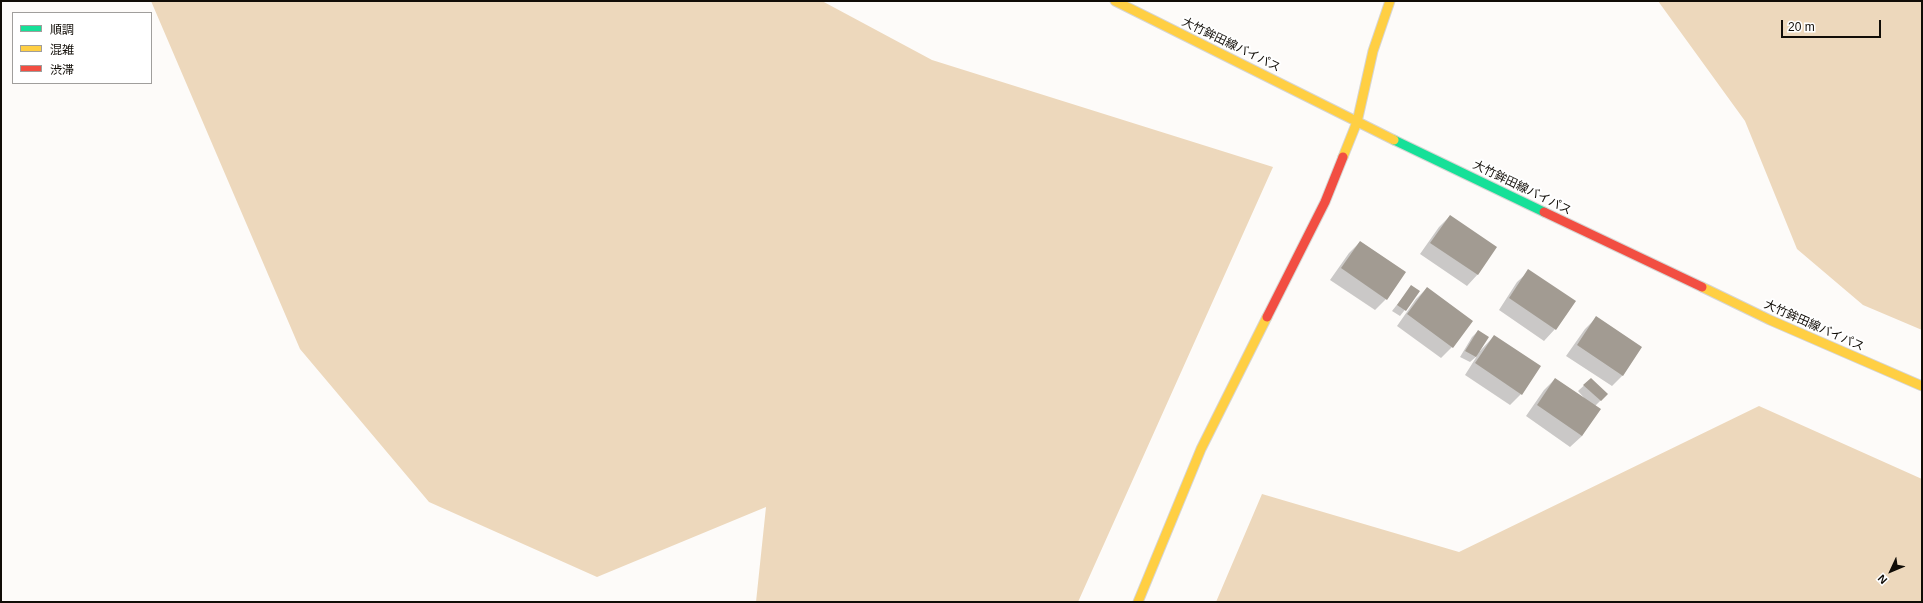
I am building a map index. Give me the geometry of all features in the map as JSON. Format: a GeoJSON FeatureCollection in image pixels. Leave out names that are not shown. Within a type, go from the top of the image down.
{"type":"FeatureCollection","features":[{"type":"Feature","properties":{"kind":"main road","name":"大竹鉾田線バイパス"},"geometry":{"type":"LineString","coordinates":[[1115,1],[1357,122],[1770,320],[1922,386]]}},
{"type":"Feature","properties":{"kind":"main road"},"geometry":{"type":"LineString","coordinates":[[1138,602],[1201,449],[1325,202],[1357,122],[1373,51],[1390,1]]}},
{"type":"Feature","properties":{"kind":"shaded area"},"geometry":{"type":"Polygon","coordinates":[[[151,1],[822,1],[932,60],[1273,167],[1078,602],[756,602],[766,507],[597,577],[429,502],[300,349],[151,1]]]}},
{"type":"Feature","properties":{"kind":"shaded area"},"geometry":{"type":"Polygon","coordinates":[[[1658,1],[1922,1],[1922,330],[1863,305],[1797,249],[1745,121],[1658,1]]]}},
{"type":"Feature","properties":{"kind":"shaded area"},"geometry":{"type":"Polygon","coordinates":[[[1759,406],[1922,479],[1922,602],[1216,602],[1262,494],[1459,552],[1759,406]]]}},
{"type":"Feature","properties":{"kind":"building"},"geometry":{"type":"Polygon","coordinates":[[[1450,215],[1497,247],[1478,275],[1430,243],[1450,215]]]}},
{"type":"Feature","properties":{"kind":"building"},"geometry":{"type":"Polygon","coordinates":[[[1360,241],[1406,272],[1387,300],[1341,268],[1360,241]]]}},
{"type":"Feature","properties":{"kind":"building"},"geometry":{"type":"Polygon","coordinates":[[[1528,269],[1576,301],[1556,330],[1509,298],[1528,269]]]}},
{"type":"Feature","properties":{"kind":"building"},"geometry":{"type":"Polygon","coordinates":[[[1411,285],[1420,291],[1406,311],[1397,305],[1411,285]]]}},
{"type":"Feature","properties":{"kind":"building"},"geometry":{"type":"Polygon","coordinates":[[[1427,287],[1473,321],[1453,348],[1407,314],[1427,287]]]}},
{"type":"Feature","properties":{"kind":"building"},"geometry":{"type":"Polygon","coordinates":[[[1596,316],[1642,347],[1623,376],[1577,345],[1596,316]]]}},
{"type":"Feature","properties":{"kind":"building"},"geometry":{"type":"Polygon","coordinates":[[[1478,330],[1489,337],[1476,357],[1465,351],[1478,330]]]}},
{"type":"Feature","properties":{"kind":"building"},"geometry":{"type":"Polygon","coordinates":[[[1494,335],[1541,366],[1522,395],[1475,363],[1494,335]]]}},
{"type":"Feature","properties":{"kind":"building"},"geometry":{"type":"Polygon","coordinates":[[[1555,378],[1601,409],[1582,436],[1537,405],[1555,378]]]}},
{"type":"Feature","properties":{"kind":"building"},"geometry":{"type":"Polygon","coordinates":[[[1591,378],[1608,394],[1601,401],[1583,385],[1591,378]]]}},
{"type":"Feature","properties":{"kind":"traffic: fast"},"geometry":{"type":"LineString","coordinates":[[1394,140],[1544,212]]}},
{"type":"Feature","properties":{"kind":"traffic: slow"},"geometry":{"type":"LineString","coordinates":[[1115,1],[1394,140]]}},
{"type":"Feature","properties":{"kind":"traffic: slow"},"geometry":{"type":"LineString","coordinates":[[1343,157],[1357,122],[1373,51],[1390,1]]}},
{"type":"Feature","properties":{"kind":"traffic: slow"},"geometry":{"type":"LineString","coordinates":[[1702,287],[1770,320],[1922,386]]}},
{"type":"Feature","properties":{"kind":"traffic: slow"},"geometry":{"type":"LineString","coordinates":[[1138,602],[1201,449],[1267,317]]}},
{"type":"Feature","properties":{"kind":"traffic: jam"},"geometry":{"type":"LineString","coordinates":[[1267,317],[1325,202],[1343,157]]}},
{"type":"Feature","properties":{"kind":"traffic: jam"},"geometry":{"type":"LineString","coordinates":[[1544,212],[1702,287]]}}]}
